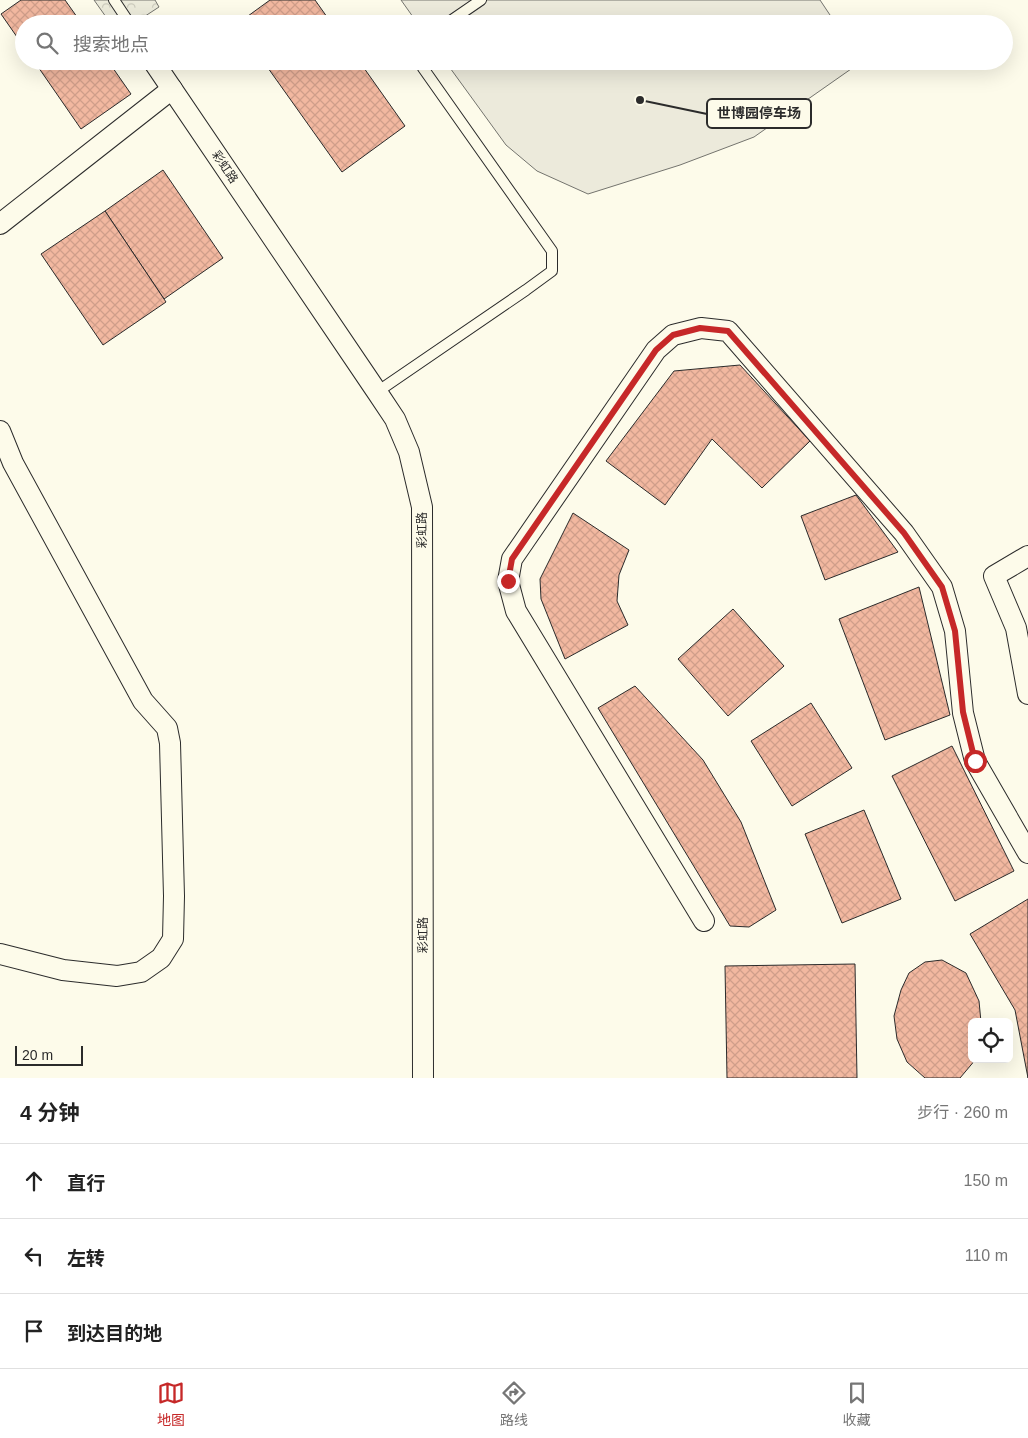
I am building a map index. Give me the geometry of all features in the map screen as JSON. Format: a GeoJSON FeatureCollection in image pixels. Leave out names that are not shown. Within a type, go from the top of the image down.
{"type":"FeatureCollection","features":[{"type":"Feature","properties":{"kind":"street","name":"彩虹路"},"geometry":{"type":"LineString","coordinates":[[160,70],[395,419],[409,452],[422,507],[423,1078]]}},
{"type":"Feature","properties":{"kind":"street"},"geometry":{"type":"LineString","coordinates":[[0,224],[172,89]]}},
{"type":"Feature","properties":{"kind":"street"},"geometry":{"type":"LineString","coordinates":[[704,921],[516,611],[508,581],[512,559],[656,350],[673,335],[700,328],[728,331],[904,533],[942,587],[955,631],[963,712],[975,761],[1028,853]]}},
{"type":"Feature","properties":{"kind":"street"},"geometry":{"type":"LineString","coordinates":[[0,432],[13,463],[144,701],[167,728],[170,743],[174,896],[173,940],[161,958],[141,972],[117,976],[63,970],[0,954]]}},
{"type":"Feature","properties":{"kind":"street"},"geometry":{"type":"LineString","coordinates":[[1028,556],[994,576],[1016,628],[1028,694]]}},
{"type":"Feature","properties":{"kind":"lane"},"geometry":{"type":"LineString","coordinates":[[114,0],[124,15]]}},
{"type":"Feature","properties":{"kind":"lane"},"geometry":{"type":"LineString","coordinates":[[459,15],[481,0]]}},
{"type":"Feature","properties":{"kind":"lane"},"geometry":{"type":"LineString","coordinates":[[377,392],[552,271],[552,251],[424,70]]}},
{"type":"Feature","properties":{"kind":"green space"},"geometry":{"type":"Polygon","coordinates":[[[94,0],[155,0],[159,7],[147,15],[105,15],[94,0]]]}},
{"type":"Feature","properties":{"kind":"shaded area"},"geometry":{"type":"Polygon","coordinates":[[[401,0],[820,0],[830,15],[412,15],[401,0]]]}},
{"type":"Feature","properties":{"kind":"shaded area"},"geometry":{"type":"Polygon","coordinates":[[[452,70],[850,70],[754,137],[680,165],[588,194],[537,171],[506,145],[452,70]]]}},
{"type":"Feature","properties":{"kind":"building"},"geometry":{"type":"Polygon","coordinates":[[[21,0],[65,0],[76,15],[15,15],[15,34],[1,14],[21,0]]]}},
{"type":"Feature","properties":{"kind":"building"},"geometry":{"type":"Polygon","coordinates":[[[270,0],[315,0],[326,15],[249,15],[270,0]]]}},
{"type":"Feature","properties":{"kind":"building"},"geometry":{"type":"Polygon","coordinates":[[[40,70],[114,70],[131,94],[81,129],[40,70]]]}},
{"type":"Feature","properties":{"kind":"building"},"geometry":{"type":"Polygon","coordinates":[[[269,70],[365,70],[405,126],[342,172],[269,70]]]}},
{"type":"Feature","properties":{"kind":"building"},"geometry":{"type":"Polygon","coordinates":[[[163,170],[223,258],[164,299],[105,211],[163,170]]]}},
{"type":"Feature","properties":{"kind":"building"},"geometry":{"type":"Polygon","coordinates":[[[105,211],[166,302],[103,345],[41,254],[105,211]]]}},
{"type":"Feature","properties":{"kind":"building"},"geometry":{"type":"Polygon","coordinates":[[[740,365],[810,441],[762,488],[712,439],[665,505],[606,461],[674,371],[740,365]]]}},
{"type":"Feature","properties":{"kind":"building"},"geometry":{"type":"Polygon","coordinates":[[[856,495],[898,552],[825,580],[801,516],[856,495]]]}},
{"type":"Feature","properties":{"kind":"building"},"geometry":{"type":"Polygon","coordinates":[[[573,513],[629,550],[619,575],[617,601],[628,625],[565,659],[541,599],[540,579],[573,513]]]}},
{"type":"Feature","properties":{"kind":"building"},"geometry":{"type":"Polygon","coordinates":[[[919,587],[950,715],[885,740],[839,619],[919,587]]]}},
{"type":"Feature","properties":{"kind":"building"},"geometry":{"type":"Polygon","coordinates":[[[733,609],[784,666],[728,716],[678,659],[733,609]]]}},
{"type":"Feature","properties":{"kind":"building"},"geometry":{"type":"Polygon","coordinates":[[[635,686],[703,760],[741,822],[776,910],[749,927],[730,926],[598,708],[635,686]]]}},
{"type":"Feature","properties":{"kind":"building"},"geometry":{"type":"Polygon","coordinates":[[[811,703],[852,768],[792,806],[751,741],[811,703]]]}},
{"type":"Feature","properties":{"kind":"building"},"geometry":{"type":"Polygon","coordinates":[[[952,746],[1014,871],[955,901],[892,776],[952,746]]]}},
{"type":"Feature","properties":{"kind":"building"},"geometry":{"type":"Polygon","coordinates":[[[864,810],[901,899],[842,923],[805,834],[864,810]]]}},
{"type":"Feature","properties":{"kind":"building"},"geometry":{"type":"Polygon","coordinates":[[[1028,899],[1028,1078],[1015,1010],[970,934],[1028,899]]]}},
{"type":"Feature","properties":{"kind":"building"},"geometry":{"type":"Polygon","coordinates":[[[942,960],[966,973],[979,1001],[981,1018],[968,1018],[968,1063],[973,1063],[960,1078],[925,1078],[907,1062],[897,1039],[894,1016],[901,990],[909,973],[925,962],[942,960]]]}},
{"type":"Feature","properties":{"kind":"building"},"geometry":{"type":"Polygon","coordinates":[[[855,964],[857,1078],[727,1078],[725,966],[855,964]]]}},
{"type":"Feature","properties":{"kind":"place","name":"世博园停车场"},"geometry":{"type":"Point","coordinates":[640,100]}},
{"type":"Feature","properties":{"kind":"route"},"geometry":{"type":"LineString","coordinates":[[508,581],[512,559],[656,350],[673,335],[700,328],[728,331],[904,533],[942,587],[955,631],[963,712],[975,761]]}}]}
